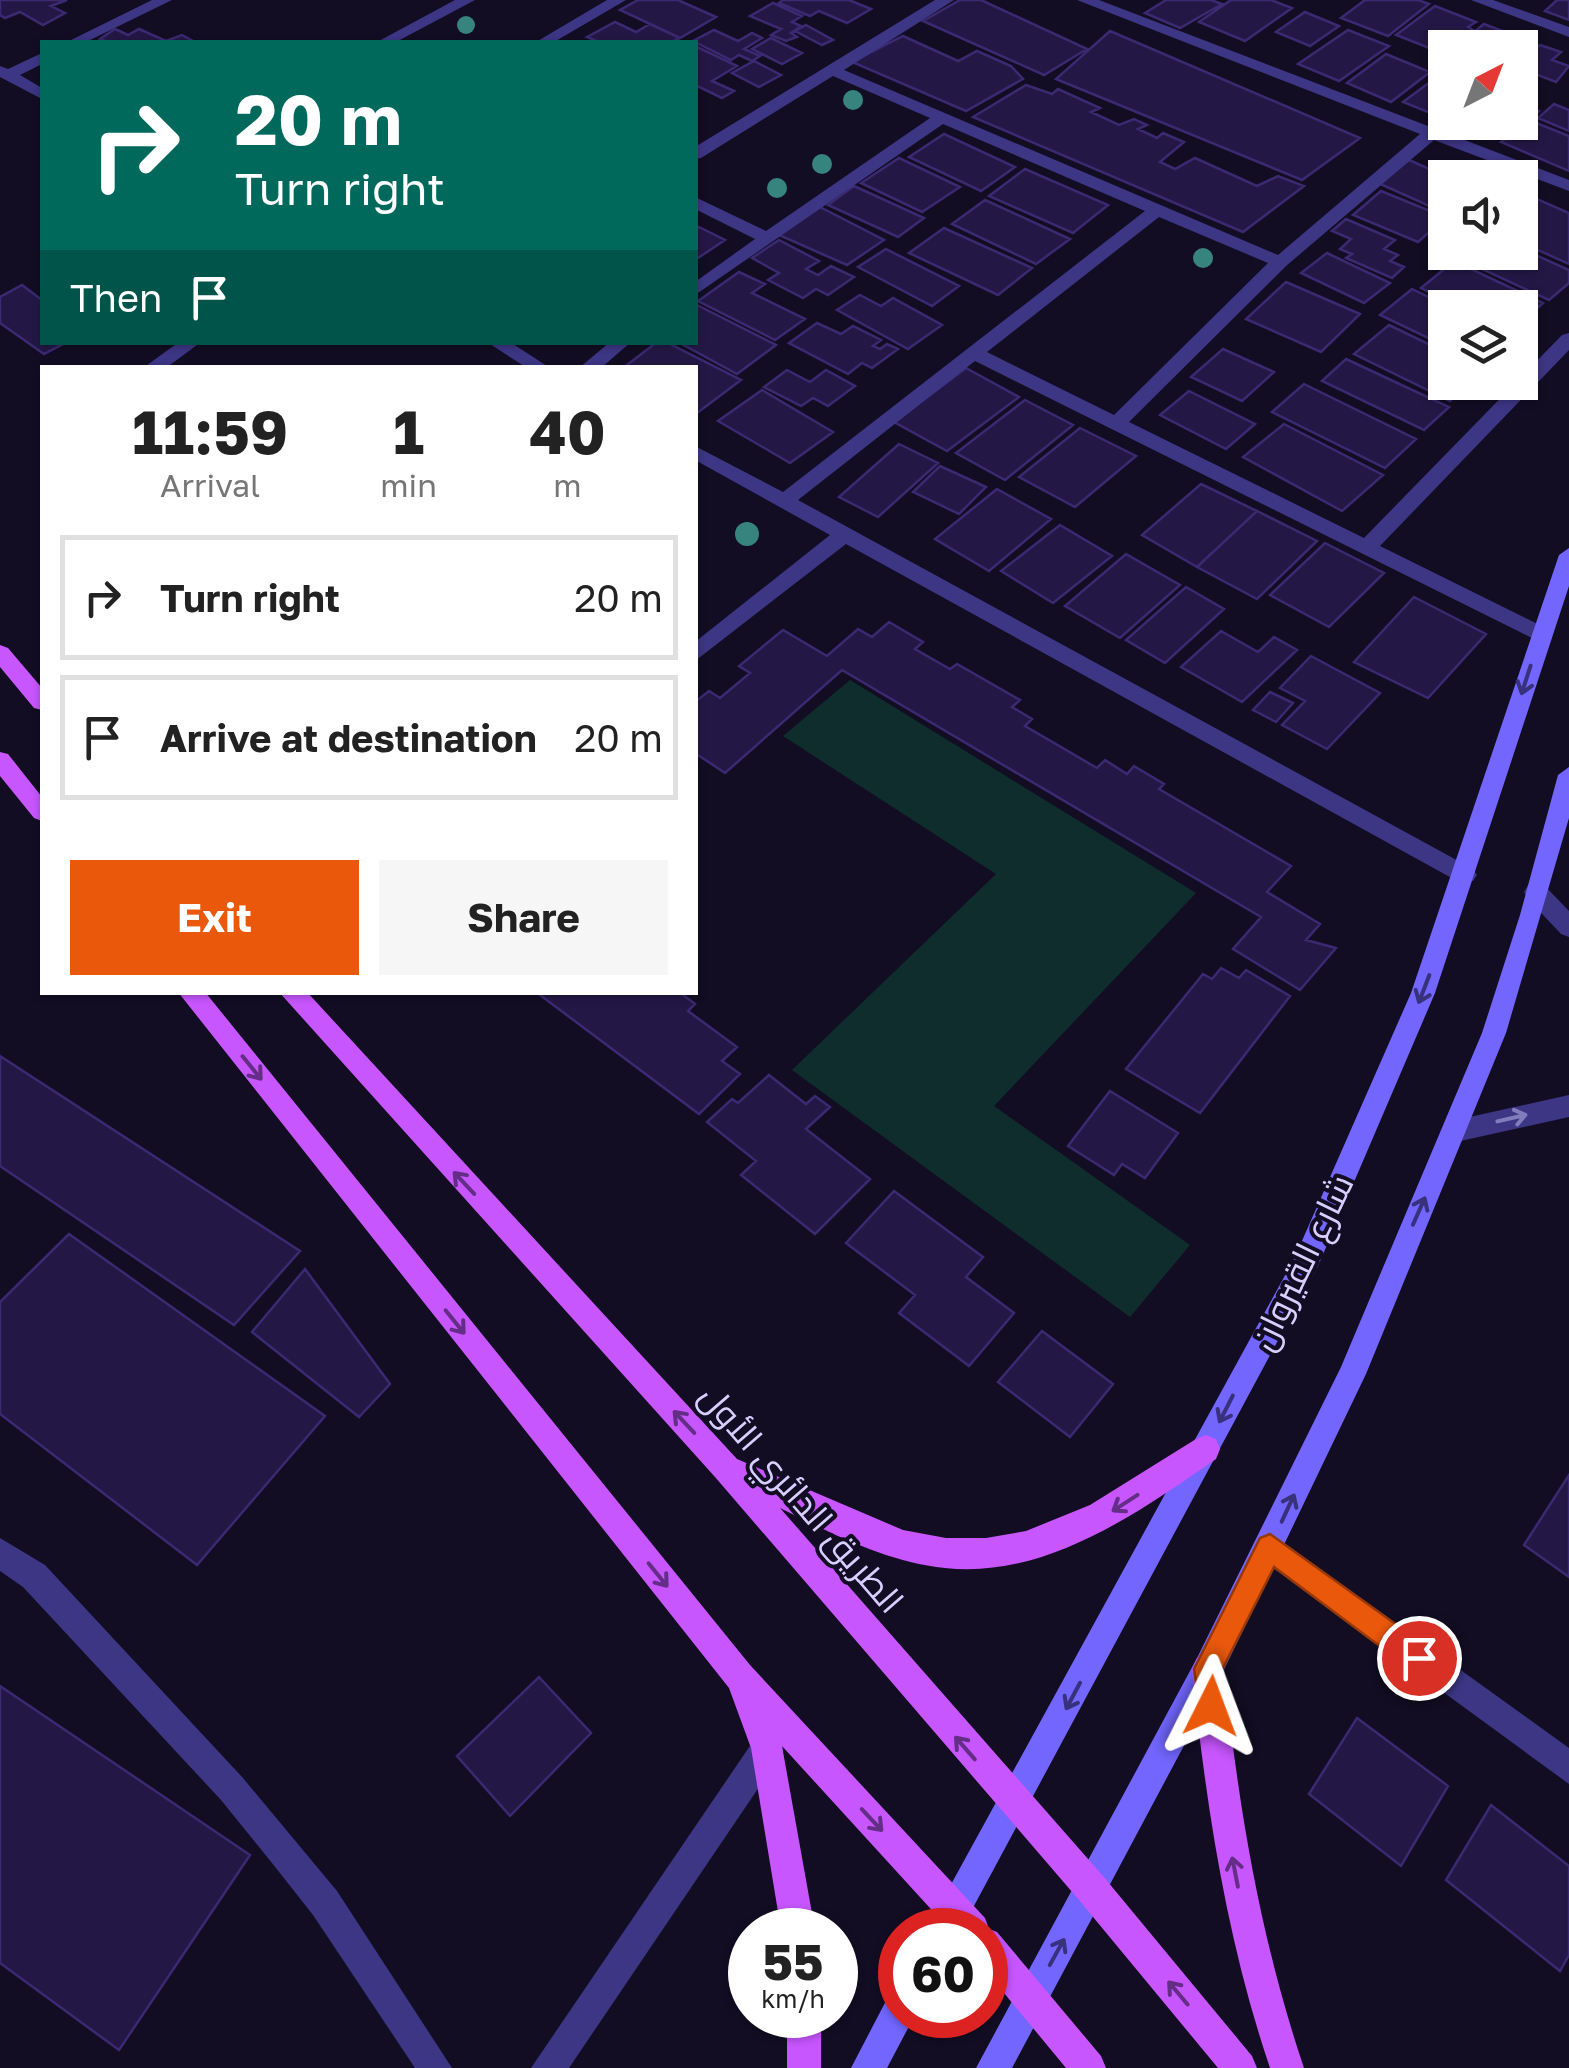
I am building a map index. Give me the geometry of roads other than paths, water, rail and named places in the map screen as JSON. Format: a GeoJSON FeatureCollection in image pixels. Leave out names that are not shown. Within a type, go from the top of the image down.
{"type":"FeatureCollection","features":[{"type":"Feature","properties":{"kind":"main road","name":"شارع القيروان"},"geometry":{"type":"LineString","coordinates":[[964,1908],[1014,1805],[1319,1233],[1423,993],[1569,555]]}},
{"type":"Feature","properties":{"kind":"main road"},"geometry":{"type":"LineString","coordinates":[[0,653],[40,700]]}},
{"type":"Feature","properties":{"kind":"main road"},"geometry":{"type":"LineString","coordinates":[[0,760],[40,810]]}},
{"type":"Feature","properties":{"kind":"main road"},"geometry":{"type":"LineString","coordinates":[[993,2068],[1208,1669],[1352,1374],[1494,1033],[1569,776]]}},
{"type":"Feature","properties":{"kind":"main road"},"geometry":{"type":"LineString","coordinates":[[192,995],[739,1676],[944,1908]]}},
{"type":"Feature","properties":{"kind":"main road","name":"الطريق الدائري الأول"},"geometry":{"type":"LineString","coordinates":[[295,995],[725,1468],[1014,1805],[1091,1888],[1240,2068]]}},
{"type":"Feature","properties":{"kind":"main road"},"geometry":{"type":"LineString","coordinates":[[725,1468],[900,1544],[979,1554],[1040,1544],[1084,1527],[1206,1449]]}},
{"type":"Feature","properties":{"kind":"main road"},"geometry":{"type":"LineString","coordinates":[[1208,1669],[1218,1778],[1240,1897],[1287,2068]]}},
{"type":"Feature","properties":{"kind":"main road"},"geometry":{"type":"LineString","coordinates":[[739,1676],[767,1748],[794,1908]]}},
{"type":"Feature","properties":{"kind":"main road"},"geometry":{"type":"LineString","coordinates":[[1008,1970],[1089,2068]]}},
{"type":"Feature","properties":{"kind":"main road"},"geometry":{"type":"LineString","coordinates":[[804,2038],[804,2068]]}},
{"type":"Feature","properties":{"kind":"main road"},"geometry":{"type":"LineString","coordinates":[[868,2068],[884,2038]]}},
{"type":"Feature","properties":{"kind":"street"},"geometry":{"type":"LineString","coordinates":[[80,40],[164,0]]}},
{"type":"Feature","properties":{"kind":"street"},"geometry":{"type":"LineString","coordinates":[[389,40],[467,0]]}},
{"type":"Feature","properties":{"kind":"street"},"geometry":{"type":"LineString","coordinates":[[548,40],[618,0]]}},
{"type":"Feature","properties":{"kind":"street"},"geometry":{"type":"LineString","coordinates":[[698,152],[946,0]]}},
{"type":"Feature","properties":{"kind":"street"},"geometry":{"type":"LineString","coordinates":[[1085,0],[1428,136],[1280,262],[1116,424]]}},
{"type":"Feature","properties":{"kind":"street"},"geometry":{"type":"LineString","coordinates":[[1140,22],[1154,0]]}},
{"type":"Feature","properties":{"kind":"street"},"geometry":{"type":"LineString","coordinates":[[1479,0],[1569,32]]}},
{"type":"Feature","properties":{"kind":"street"},"geometry":{"type":"LineString","coordinates":[[4,73],[40,59]]}},
{"type":"Feature","properties":{"kind":"street"},"geometry":{"type":"LineString","coordinates":[[829,69],[1280,262]]}},
{"type":"Feature","properties":{"kind":"street"},"geometry":{"type":"LineString","coordinates":[[4,73],[40,93]]}},
{"type":"Feature","properties":{"kind":"street"},"geometry":{"type":"LineString","coordinates":[[698,288],[942,117]]}},
{"type":"Feature","properties":{"kind":"street"},"geometry":{"type":"LineString","coordinates":[[1439,140],[1569,186]]}},
{"type":"Feature","properties":{"kind":"street"},"geometry":{"type":"LineString","coordinates":[[698,204],[767,238]]}},
{"type":"Feature","properties":{"kind":"street"},"geometry":{"type":"LineString","coordinates":[[784,501],[1157,210]]}},
{"type":"Feature","properties":{"kind":"street"},"geometry":{"type":"LineString","coordinates":[[1365,549],[1569,339]]}},
{"type":"Feature","properties":{"kind":"street"},"geometry":{"type":"LineString","coordinates":[[157,365],[187,345]]}},
{"type":"Feature","properties":{"kind":"street"},"geometry":{"type":"LineString","coordinates":[[501,345],[537,365]]}},
{"type":"Feature","properties":{"kind":"street"},"geometry":{"type":"LineString","coordinates":[[592,365],[618,345]]}},
{"type":"Feature","properties":{"kind":"street"},"geometry":{"type":"LineString","coordinates":[[974,353],[1541,634]]}},
{"type":"Feature","properties":{"kind":"street"},"geometry":{"type":"LineString","coordinates":[[698,454],[1465,875]]}},
{"type":"Feature","properties":{"kind":"street"},"geometry":{"type":"LineString","coordinates":[[698,652],[844,535]]}},
{"type":"Feature","properties":{"kind":"street"},"geometry":{"type":"LineString","coordinates":[[1536,892],[1569,926]]}},
{"type":"Feature","properties":{"kind":"street"},"geometry":{"type":"LineString","coordinates":[[1456,1131],[1569,1106]]}},
{"type":"Feature","properties":{"kind":"street"},"geometry":{"type":"LineString","coordinates":[[1270,1547],[1569,1768]]}},
{"type":"Feature","properties":{"kind":"street"},"geometry":{"type":"LineString","coordinates":[[0,1552],[34,1576],[232,1789],[325,1903],[372,1979],[436,2068]]}},
{"type":"Feature","properties":{"kind":"street"},"geometry":{"type":"LineString","coordinates":[[548,2068],[767,1748]]}}]}
